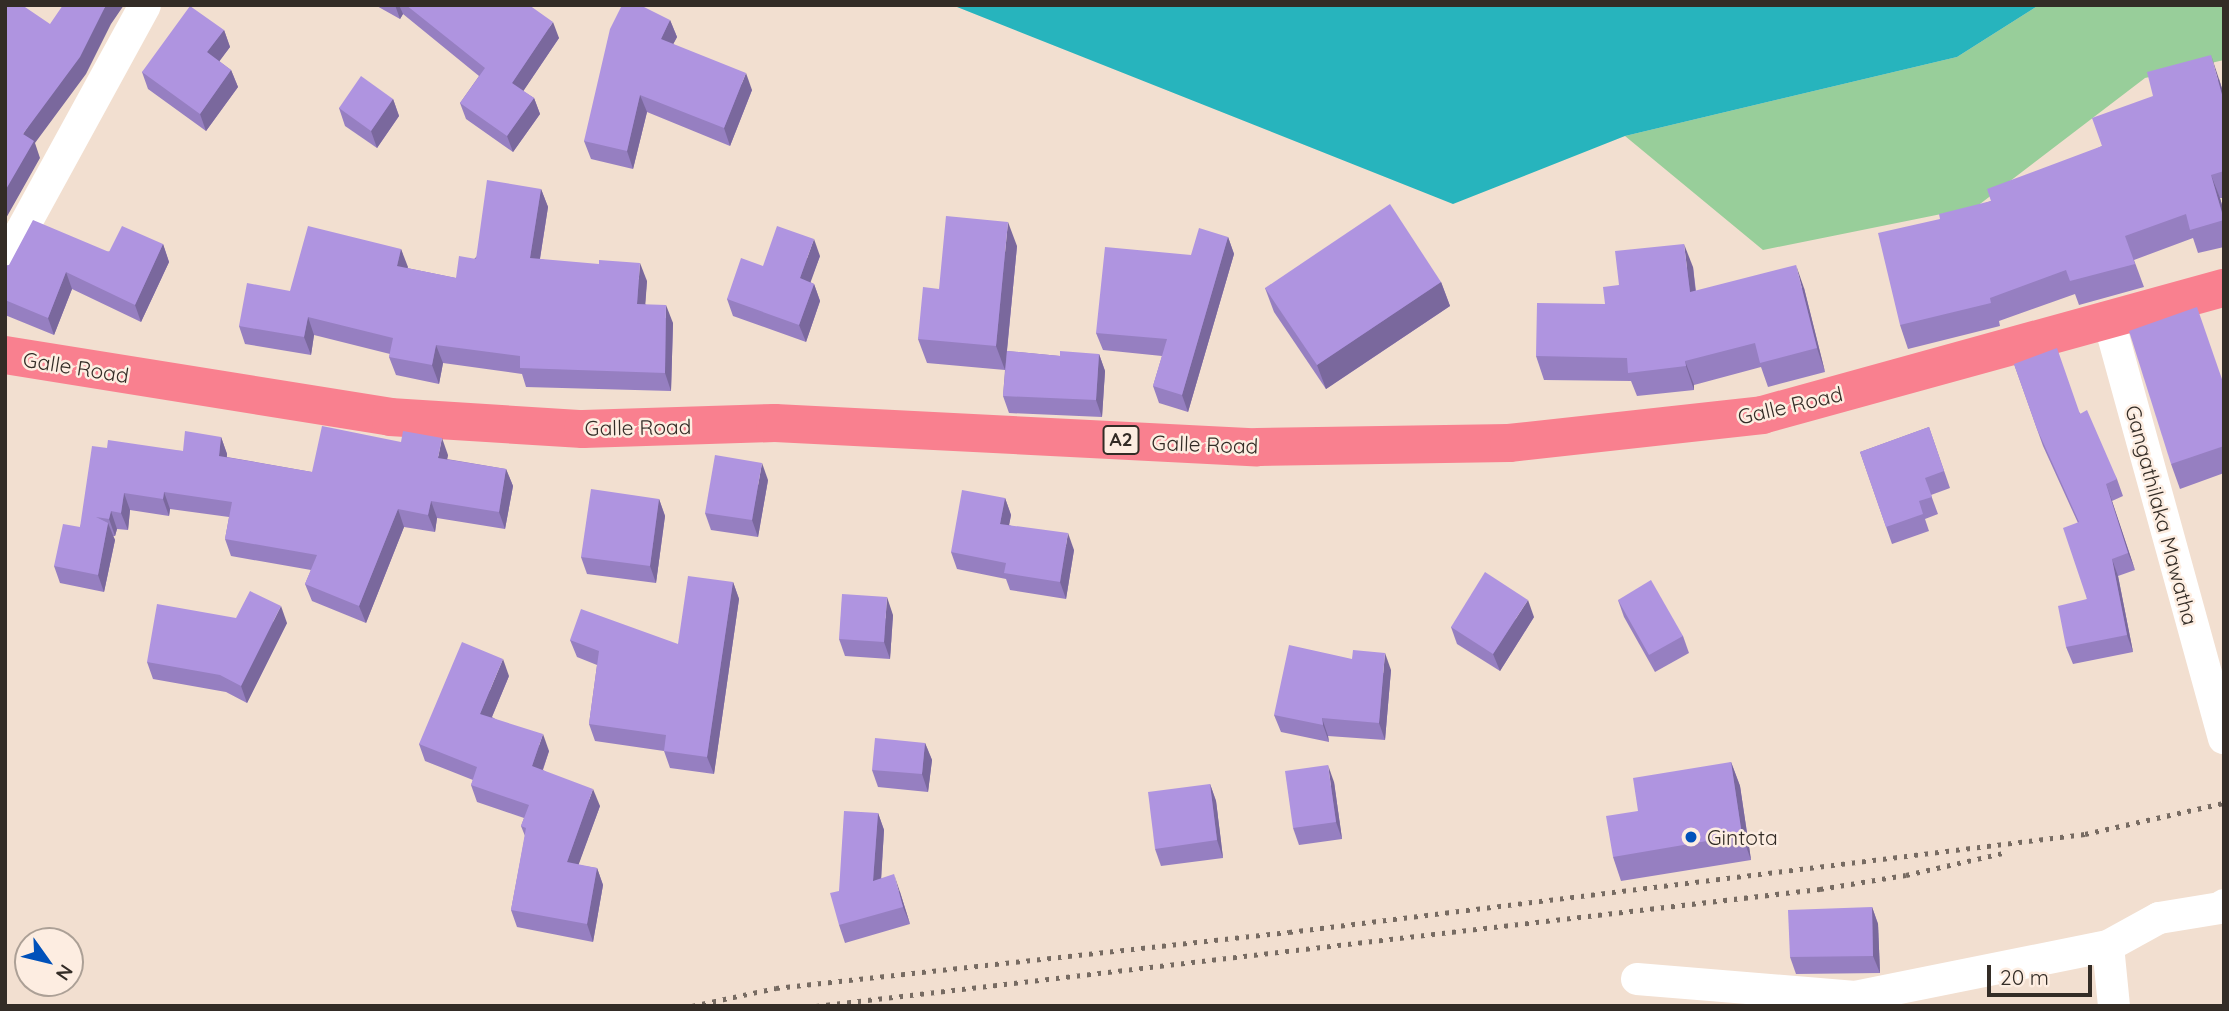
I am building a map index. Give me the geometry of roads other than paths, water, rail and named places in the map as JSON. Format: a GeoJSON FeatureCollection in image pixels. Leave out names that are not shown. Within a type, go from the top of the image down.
{"type":"FeatureCollection","features":[{"type":"Feature","properties":{"kind":"highway","name":"Galle Road"},"geometry":{"type":"LineString","coordinates":[[5,355],[376,415],[583,429],[775,423],[1257,447],[1496,443],[1762,415],[2224,288]]}},
{"type":"Feature","properties":{"kind":"street"},"geometry":{"type":"LineString","coordinates":[[5,267],[28,218],[145,5]]}},
{"type":"Feature","properties":{"kind":"street","name":"Gangathilaka Mawatha"},"geometry":{"type":"LineString","coordinates":[[2109,321],[2220,724]]}},
{"type":"Feature","properties":{"kind":"street"},"geometry":{"type":"LineString","coordinates":[[1637,979],[1855,997],[2108,946],[2159,918],[2220,908],[2224,905]]}},
{"type":"Feature","properties":{"kind":"street"},"geometry":{"type":"LineString","coordinates":[[2108,946],[2113,1006]]}},
{"type":"Feature","properties":{"kind":"water"},"geometry":{"type":"Polygon","coordinates":[[[952,5],[2039,5],[1957,57],[1625,136],[1453,204],[952,5]]]}},
{"type":"Feature","properties":{"kind":"railway"},"geometry":{"type":"LineString","coordinates":[[692,1006],[776,988],[1289,932],[2085,834],[2224,803]]}},
{"type":"Feature","properties":{"kind":"railway"},"geometry":{"type":"LineString","coordinates":[[816,1006],[1820,889],[1906,875],[2003,853]]}},
{"type":"Feature","properties":{"kind":"place","name":"Gintota"},"geometry":{"type":"Point","coordinates":[1691,837]}}]}
